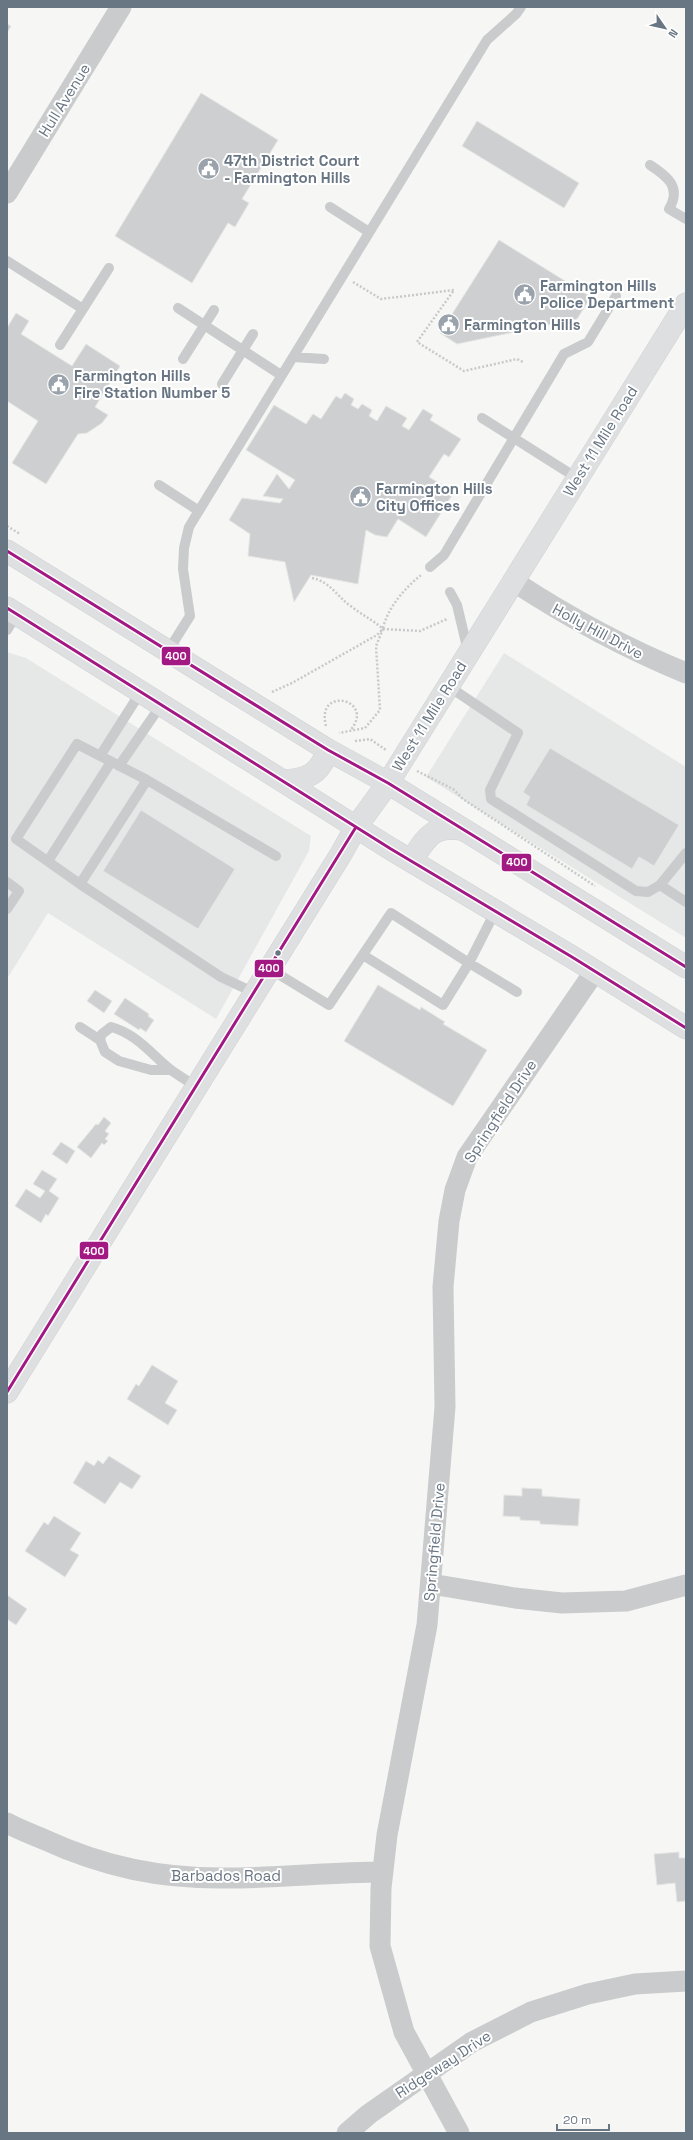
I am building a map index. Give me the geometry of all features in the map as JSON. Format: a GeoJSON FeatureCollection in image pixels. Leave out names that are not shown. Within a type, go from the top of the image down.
{"type":"FeatureCollection","features":[{"type":"Feature","properties":{"kind":"main road","name":"West 11 Mile Road"},"geometry":{"type":"LineString","coordinates":[[7,1392],[341,854],[356,827],[388,783],[686,304]]}},
{"type":"Feature","properties":{"kind":"main road"},"geometry":{"type":"LineString","coordinates":[[7,551],[168,651],[332,741],[388,783],[686,967]]}},
{"type":"Feature","properties":{"kind":"main road"},"geometry":{"type":"LineString","coordinates":[[10,617],[161,705],[411,861],[686,1028]]}},
{"type":"Feature","properties":{"kind":"main road"},"geometry":{"type":"LineString","coordinates":[[283,781],[300,780],[314,773],[324,762],[332,741]]}},
{"type":"Feature","properties":{"kind":"main road"},"geometry":{"type":"LineString","coordinates":[[411,861],[429,835],[438,829],[449,827],[461,829]]}},
{"type":"Feature","properties":{"kind":"street","name":"Hull Avenue"},"geometry":{"type":"LineString","coordinates":[[7,193],[121,7]]}},
{"type":"Feature","properties":{"kind":"street","name":"Holly Hill Drive"},"geometry":{"type":"LineString","coordinates":[[513,581],[557,610],[608,638],[650,659],[686,673]]}},
{"type":"Feature","properties":{"kind":"street","name":"Springfield Drive"},"geometry":{"type":"LineString","coordinates":[[459,2133],[404,2032],[380,1946],[383,1872],[387,1835],[416,1690],[427,1625],[431,1584],[445,1408],[443,1287],[449,1221],[455,1190],[467,1156],[594,971]]}},
{"type":"Feature","properties":{"kind":"street"},"geometry":{"type":"LineString","coordinates":[[431,1584],[515,1598],[562,1603],[626,1602],[686,1586]]}},
{"type":"Feature","properties":{"kind":"street","name":"Barbados Road"},"geometry":{"type":"LineString","coordinates":[[7,1823],[72,1853],[113,1866],[166,1876],[228,1878],[348,1872],[383,1872]]}},
{"type":"Feature","properties":{"kind":"street","name":"Ridgeway Drive"},"geometry":{"type":"LineString","coordinates":[[347,2133],[369,2114],[472,2042],[531,2012],[588,1994],[635,1984],[686,1981]]}},
{"type":"Feature","properties":{"kind":"lane"},"geometry":{"type":"LineString","coordinates":[[168,651],[190,616],[183,569],[184,548],[189,526],[487,40],[516,14],[521,7]]}},
{"type":"Feature","properties":{"kind":"lane"},"geometry":{"type":"LineString","coordinates":[[650,165],[669,178],[674,190],[673,202],[669,209],[686,219]]}},
{"type":"Feature","properties":{"kind":"lane"},"geometry":{"type":"LineString","coordinates":[[330,207],[369,232]]}},
{"type":"Feature","properties":{"kind":"lane"},"geometry":{"type":"LineString","coordinates":[[7,261],[83,309]]}},
{"type":"Feature","properties":{"kind":"lane"},"geometry":{"type":"LineString","coordinates":[[60,345],[109,268]]}},
{"type":"Feature","properties":{"kind":"lane"},"geometry":{"type":"LineString","coordinates":[[430,567],[444,555],[564,354],[588,342],[616,296]]}},
{"type":"Feature","properties":{"kind":"lane"},"geometry":{"type":"LineString","coordinates":[[178,308],[282,375]]}},
{"type":"Feature","properties":{"kind":"lane"},"geometry":{"type":"LineString","coordinates":[[183,359],[214,310]]}},
{"type":"Feature","properties":{"kind":"lane"},"geometry":{"type":"LineString","coordinates":[[222,384],[253,334]]}},
{"type":"Feature","properties":{"kind":"lane"},"geometry":{"type":"LineString","coordinates":[[293,357],[324,359]]}},
{"type":"Feature","properties":{"kind":"lane"},"geometry":{"type":"LineString","coordinates":[[482,418],[577,478]]}},
{"type":"Feature","properties":{"kind":"lane"},"geometry":{"type":"LineString","coordinates":[[159,485],[199,511]]}},
{"type":"Feature","properties":{"kind":"lane"},"geometry":{"type":"LineString","coordinates":[[450,592],[457,605],[469,652]]}},
{"type":"Feature","properties":{"kind":"lane"},"geometry":{"type":"LineString","coordinates":[[448,686],[518,733],[490,790],[490,799],[636,891],[648,892],[660,885],[686,853]]}},
{"type":"Feature","properties":{"kind":"lane"},"geometry":{"type":"LineString","coordinates":[[100,756],[140,693]]}},
{"type":"Feature","properties":{"kind":"lane"},"geometry":{"type":"LineString","coordinates":[[48,861],[115,764],[161,705]]}},
{"type":"Feature","properties":{"kind":"lane"},"geometry":{"type":"LineString","coordinates":[[255,993],[221,977],[80,884],[16,839],[77,744],[147,780],[276,856]]}},
{"type":"Feature","properties":{"kind":"lane"},"geometry":{"type":"LineString","coordinates":[[80,884],[147,780]]}},
{"type":"Feature","properties":{"kind":"lane"},"geometry":{"type":"LineString","coordinates":[[7,882],[19,891],[7,909]]}},
{"type":"Feature","properties":{"kind":"lane"},"geometry":{"type":"LineString","coordinates":[[660,885],[686,902]]}},
{"type":"Feature","properties":{"kind":"lane"},"geometry":{"type":"LineString","coordinates":[[363,955],[443,1005],[469,963],[495,912]]}},
{"type":"Feature","properties":{"kind":"lane"},"geometry":{"type":"LineString","coordinates":[[270,968],[329,1005],[391,913],[517,992]]}},
{"type":"Feature","properties":{"kind":"lane"},"geometry":{"type":"LineString","coordinates":[[80,1027],[100,1040],[105,1052],[119,1061],[151,1070],[171,1070]]}},
{"type":"Feature","properties":{"kind":"lane"},"geometry":{"type":"LineString","coordinates":[[100,1040],[102,1034],[111,1027],[121,1030],[134,1037],[171,1070],[197,1087]]}},
{"type":"Feature","properties":{"kind":"path"},"geometry":{"type":"LineString","coordinates":[[351,281],[380,299],[454,290],[417,342],[464,371],[517,358],[523,362]]}},
{"type":"Feature","properties":{"kind":"path"},"geometry":{"type":"LineString","coordinates":[[332,741],[350,731],[365,728],[380,710],[376,646],[392,607],[410,584],[430,567]]}},
{"type":"Feature","properties":{"kind":"path"},"geometry":{"type":"LineString","coordinates":[[312,578],[320,579],[333,588],[343,601],[383,629],[420,631],[445,620],[457,605]]}},
{"type":"Feature","properties":{"kind":"path"},"geometry":{"type":"LineString","coordinates":[[271,692],[292,683],[377,635],[383,629]]}},
{"type":"Feature","properties":{"kind":"path"},"geometry":{"type":"LineString","coordinates":[[326,726],[324,717],[326,707],[334,701],[344,700],[353,705],[357,714],[356,724],[350,731]]}},
{"type":"Feature","properties":{"kind":"path"},"geometry":{"type":"LineString","coordinates":[[426,777],[453,789],[463,799],[600,889]]}},
{"type":"Feature","properties":{"kind":"shaded area"},"geometry":{"type":"Polygon","coordinates":[[[7,652],[26,658],[311,836],[309,851],[216,1019],[48,913],[7,979],[7,652]]]}},
{"type":"Feature","properties":{"kind":"shaded area"},"geometry":{"type":"Polygon","coordinates":[[[504,653],[686,767],[686,938],[426,777],[504,653]]]}},
{"type":"Feature","properties":{"kind":"building"},"geometry":{"type":"Polygon","coordinates":[[[7,24],[11,26],[7,33],[7,24]]]}},
{"type":"Feature","properties":{"kind":"building","name":"47th District Court - Farmington Hills"},"geometry":{"type":"Polygon","coordinates":[[[201,93],[278,140],[242,199],[249,203],[235,227],[228,223],[192,283],[115,236],[201,93]]]}},
{"type":"Feature","properties":{"kind":"building"},"geometry":{"type":"Polygon","coordinates":[[[477,121],[579,183],[564,208],[462,146],[477,121]]]}},
{"type":"Feature","properties":{"kind":"building","name":"Farmington Hills Police Department"},"geometry":{"type":"Polygon","coordinates":[[[499,240],[591,297],[577,319],[457,344],[440,333],[499,240]]]}},
{"type":"Feature","properties":{"kind":"building","name":"Farmington Hills Fire Station Number 5"},"geometry":{"type":"Polygon","coordinates":[[[16,313],[29,321],[21,334],[72,366],[86,344],[120,366],[95,407],[108,415],[102,423],[87,433],[78,434],[46,484],[12,463],[38,421],[7,401],[7,328],[16,313]]]}},
{"type":"Feature","properties":{"kind":"building","name":"Farmington Hills City Offices"},"geometry":{"type":"Polygon","coordinates":[[[345,393],[354,399],[351,405],[358,409],[362,404],[372,410],[369,416],[377,421],[386,406],[407,418],[402,426],[409,430],[423,409],[433,415],[430,420],[461,439],[449,457],[444,454],[429,477],[454,492],[426,537],[398,519],[387,537],[375,535],[366,530],[358,584],[311,575],[294,602],[285,562],[248,556],[250,534],[229,520],[242,498],[280,503],[283,499],[263,496],[277,474],[289,489],[295,480],[246,450],[274,405],[306,424],[313,414],[321,419],[336,396],[341,399],[345,393]]]}},
{"type":"Feature","properties":{"kind":"building"},"geometry":{"type":"Polygon","coordinates":[[[550,748],[679,825],[654,866],[639,857],[632,869],[526,805],[530,797],[523,792],[550,748]]]}},
{"type":"Feature","properties":{"kind":"building"},"geometry":{"type":"Polygon","coordinates":[[[141,810],[235,869],[198,929],[103,871],[141,810]]]}},
{"type":"Feature","properties":{"kind":"building"},"geometry":{"type":"Polygon","coordinates":[[[378,985],[420,1010],[421,1007],[445,1022],[443,1024],[487,1050],[453,1106],[344,1041],[378,985]]]}},
{"type":"Feature","properties":{"kind":"building"},"geometry":{"type":"Polygon","coordinates":[[[95,990],[112,1001],[104,1013],[87,1001],[95,990]]]}},
{"type":"Feature","properties":{"kind":"building"},"geometry":{"type":"Polygon","coordinates":[[[125,998],[149,1014],[148,1016],[154,1020],[146,1032],[140,1028],[139,1030],[114,1014],[125,998]]]}},
{"type":"Feature","properties":{"kind":"building"},"geometry":{"type":"Polygon","coordinates":[[[104,1117],[111,1123],[105,1131],[109,1134],[105,1139],[108,1141],[104,1145],[102,1143],[91,1158],[77,1147],[96,1124],[98,1125],[104,1117]]]}},
{"type":"Feature","properties":{"kind":"building"},"geometry":{"type":"Polygon","coordinates":[[[61,1142],[75,1151],[67,1164],[52,1154],[61,1142]]]}},
{"type":"Feature","properties":{"kind":"building"},"geometry":{"type":"Polygon","coordinates":[[[42,1170],[57,1179],[49,1191],[59,1198],[48,1216],[46,1214],[41,1223],[15,1206],[26,1189],[40,1198],[45,1191],[33,1184],[42,1170]]]}},
{"type":"Feature","properties":{"kind":"building"},"geometry":{"type":"Polygon","coordinates":[[[152,1365],[178,1381],[165,1403],[177,1410],[168,1425],[127,1399],[136,1384],[139,1386],[152,1365]]]}},
{"type":"Feature","properties":{"kind":"building"},"geometry":{"type":"Polygon","coordinates":[[[109,1456],[141,1476],[132,1489],[120,1482],[105,1504],[73,1483],[86,1461],[94,1466],[98,1460],[103,1464],[109,1456]]]}},
{"type":"Feature","properties":{"kind":"building"},"geometry":{"type":"Polygon","coordinates":[[[522,1488],[542,1489],[542,1496],[580,1499],[578,1526],[540,1524],[540,1521],[520,1520],[520,1517],[503,1516],[504,1495],[522,1496],[522,1488]]]}},
{"type":"Feature","properties":{"kind":"building"},"geometry":{"type":"Polygon","coordinates":[[[54,1516],[81,1533],[70,1550],[79,1555],[65,1577],[25,1551],[44,1522],[48,1525],[54,1516]]]}},
{"type":"Feature","properties":{"kind":"building"},"geometry":{"type":"Polygon","coordinates":[[[7,1595],[27,1609],[16,1625],[7,1619],[7,1595]]]}},
{"type":"Feature","properties":{"kind":"building"},"geometry":{"type":"Polygon","coordinates":[[[679,1852],[679,1858],[686,1858],[686,1901],[677,1902],[675,1883],[657,1885],[654,1854],[679,1852]]]}},
{"type":"Feature","properties":{"kind":"transit line","name":"400"},"geometry":{"type":"LineString","coordinates":[[7,551],[328,750],[388,783],[686,967]]}},
{"type":"Feature","properties":{"kind":"transit line","name":"400"},"geometry":{"type":"LineString","coordinates":[[7,608],[391,849],[572,957],[686,1028]]}},
{"type":"Feature","properties":{"kind":"transit line","name":"400"},"geometry":{"type":"LineString","coordinates":[[7,1392],[356,827]]}},
{"type":"Feature","properties":{"kind":"place","name":"47th District Court - Farmington Hills"},"geometry":{"type":"Point","coordinates":[208,169]}},
{"type":"Feature","properties":{"kind":"place","name":"Farmington Hills Police Department"},"geometry":{"type":"Point","coordinates":[525,294]}},
{"type":"Feature","properties":{"kind":"place","name":"Farmington Hills"},"geometry":{"type":"Point","coordinates":[449,324]}},
{"type":"Feature","properties":{"kind":"place","name":"Farmington Hills Fire Station Number 5"},"geometry":{"type":"Point","coordinates":[58,384]}},
{"type":"Feature","properties":{"kind":"place","name":"Farmington Hills City Offices"},"geometry":{"type":"Point","coordinates":[360,497]}}]}
